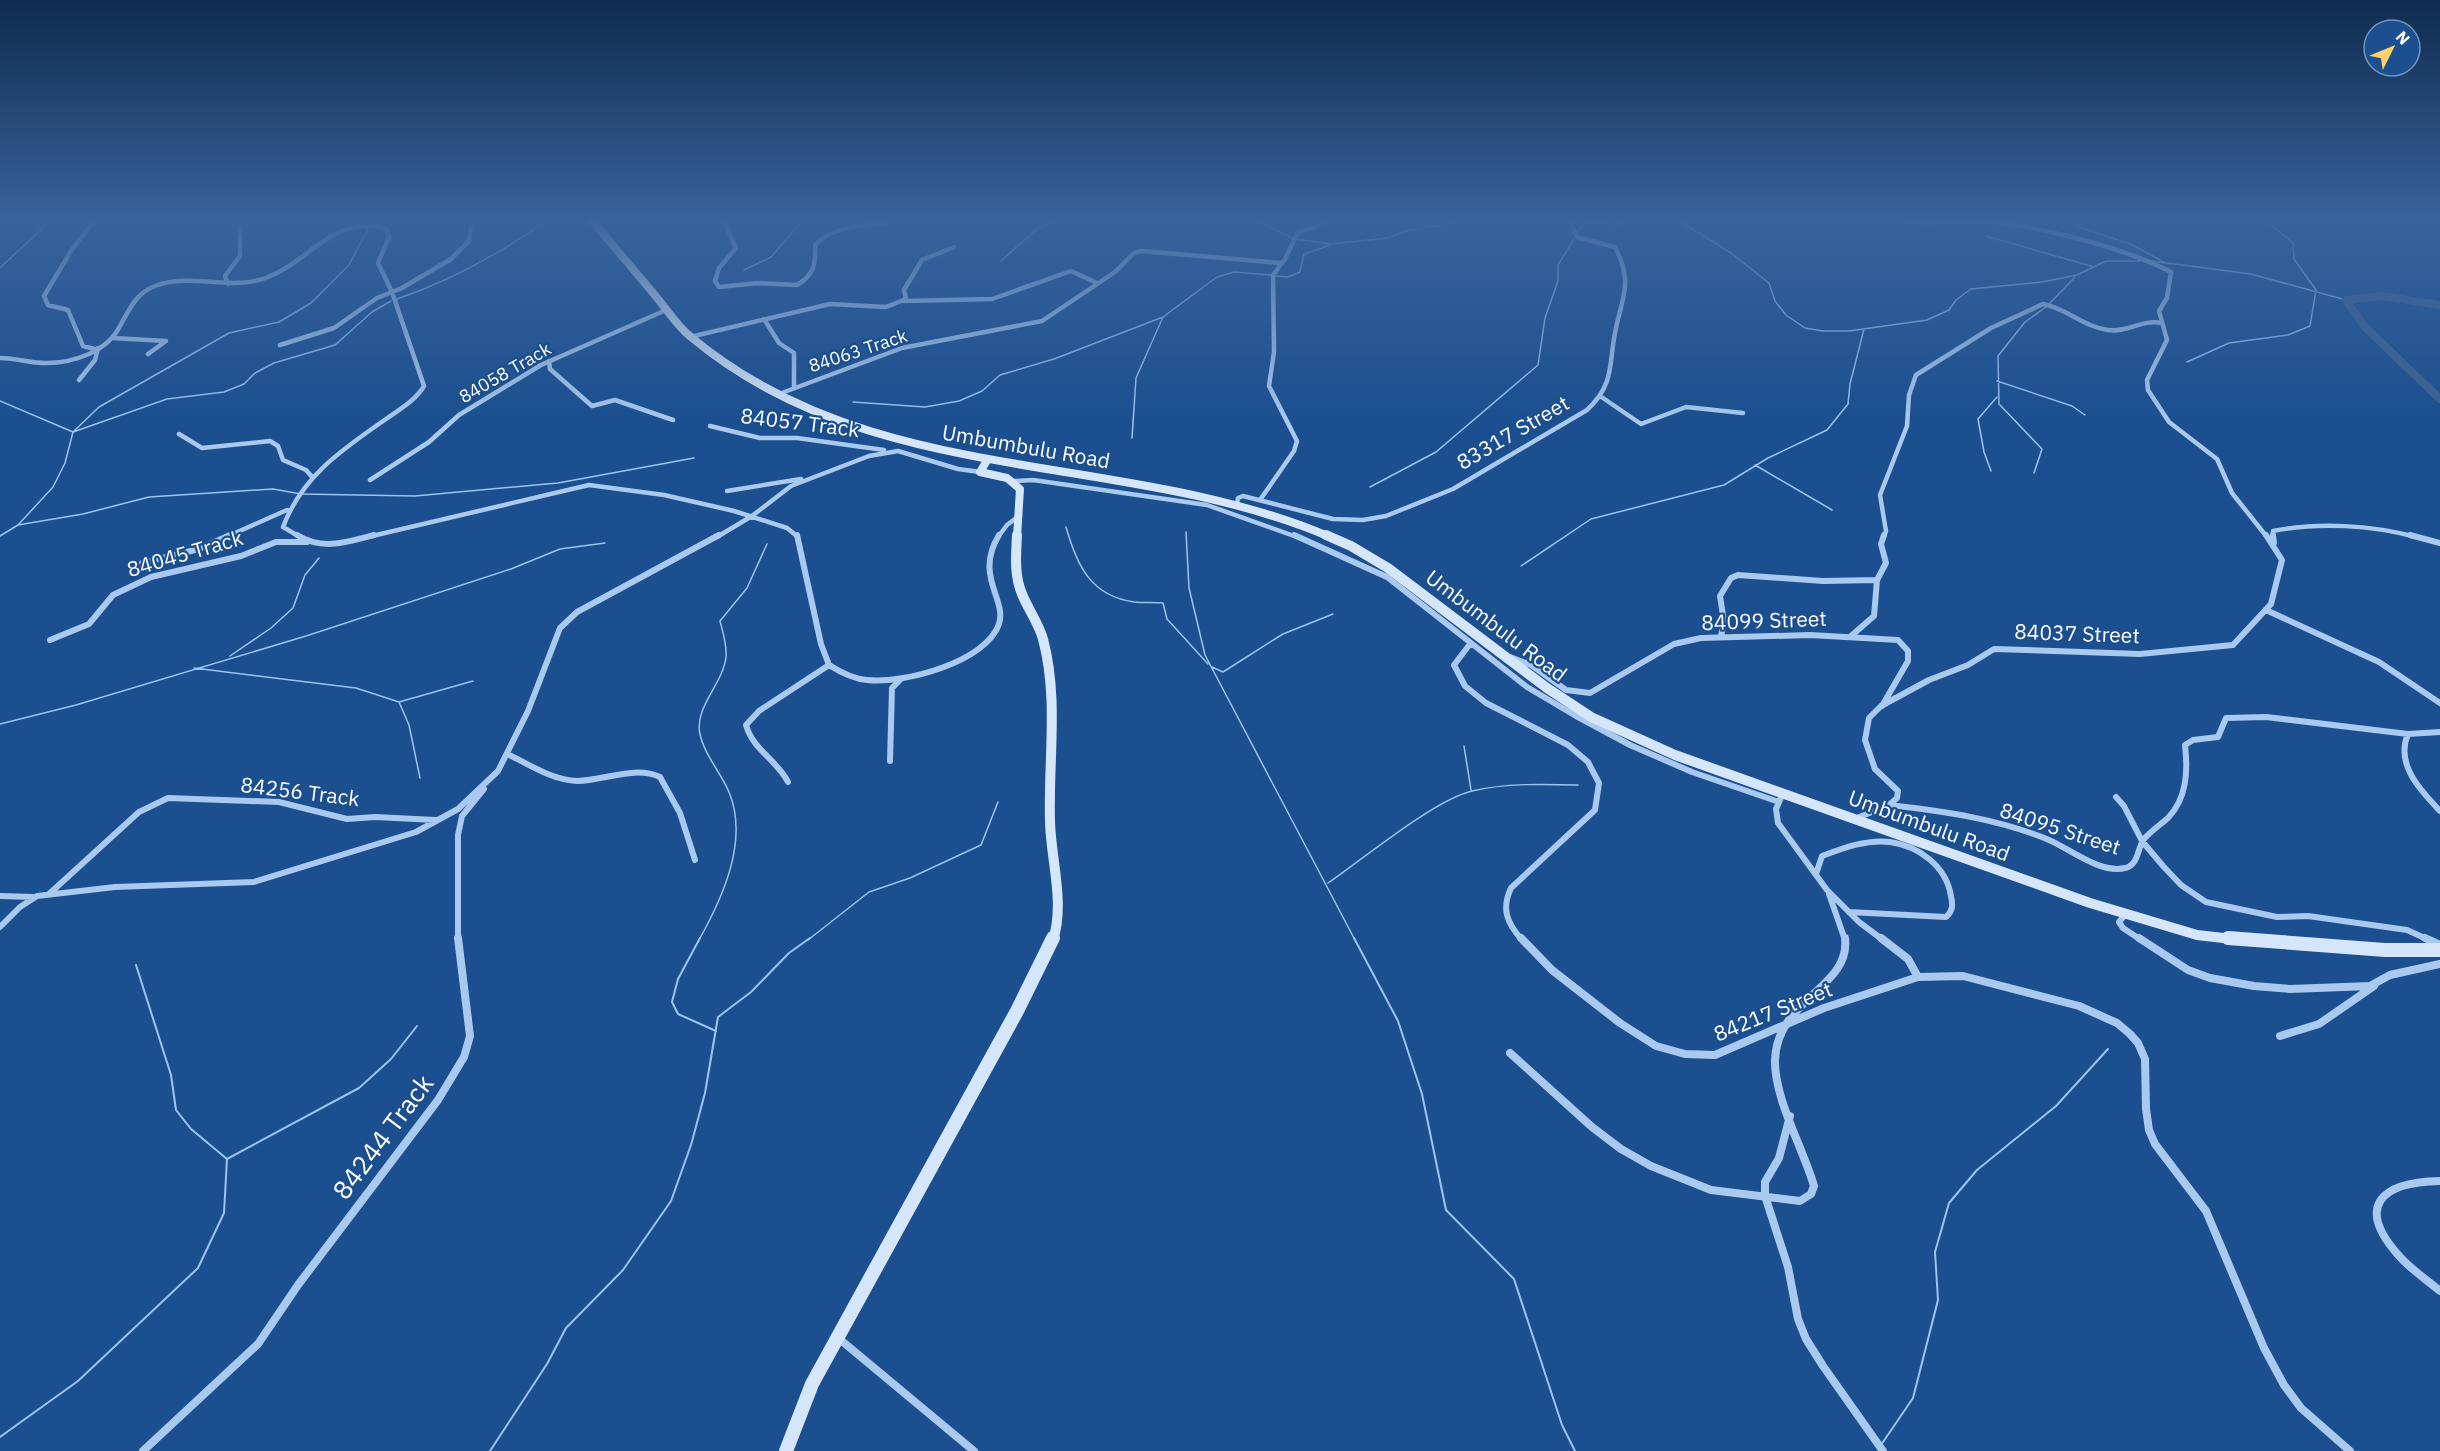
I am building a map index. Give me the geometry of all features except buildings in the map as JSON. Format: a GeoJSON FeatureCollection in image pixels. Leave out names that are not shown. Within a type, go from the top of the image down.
{"type":"FeatureCollection","features":[{"type":"Feature","properties":{"kind":"main road","name":"Umbumbulu Road"},"geometry":{"type":"LineString","coordinates":[[647,287],[690,337],[743,375],[857,429],[934,449],[1058,473],[1177,490],[1300,525],[1351,546],[1547,688],[1591,717],[1632,737],[1781,797],[1857,818],[2126,914],[2197,935],[2279,944],[2385,950],[2440,950]]}},
{"type":"Feature","properties":{"kind":"main road"},"geometry":{"type":"LineString","coordinates":[[786,1448],[812,1384],[837,1336],[1017,1011],[1051,945],[1056,930],[1057,905],[1050,821],[1053,759],[1050,683],[1043,638],[1021,592],[1015,569],[1020,489],[1014,481],[1005,476],[980,472],[988,459]]}},
{"type":"Feature","properties":{"kind":"street"},"geometry":{"type":"LineString","coordinates":[[48,287],[44,299],[48,304],[68,310],[84,348],[98,348]]}},
{"type":"Feature","properties":{"kind":"street"},"geometry":{"type":"LineString","coordinates":[[0,358],[51,363],[98,348],[113,338],[130,303],[148,289],[157,287]]}},
{"type":"Feature","properties":{"kind":"street"},"geometry":{"type":"LineString","coordinates":[[310,543],[284,527],[288,510],[334,455],[411,401],[424,386],[390,287]]}},
{"type":"Feature","properties":{"kind":"street"},"geometry":{"type":"LineString","coordinates":[[280,345],[334,328],[377,298],[402,287]]}},
{"type":"Feature","properties":{"kind":"street"},"geometry":{"type":"LineString","coordinates":[[903,301],[906,299],[906,287]]}},
{"type":"Feature","properties":{"kind":"street"},"geometry":{"type":"LineString","coordinates":[[690,337],[830,304],[886,307],[903,301],[959,302],[994,299],[1028,287]]}},
{"type":"Feature","properties":{"kind":"street","name":"84063 Track"},"geometry":{"type":"LineString","coordinates":[[779,394],[794,386],[902,348],[1042,321],[1092,287]]}},
{"type":"Feature","properties":{"kind":"street"},"geometry":{"type":"LineString","coordinates":[[1260,500],[1294,451],[1297,441],[1269,386],[1275,345],[1271,287]]}},
{"type":"Feature","properties":{"kind":"street","name":"83317 Street"},"geometry":{"type":"LineString","coordinates":[[1240,508],[1238,498],[1243,496],[1347,520],[1365,519],[1401,511],[1477,475],[1590,407],[1600,396],[1615,359],[1616,331],[1625,299],[1624,287]]}},
{"type":"Feature","properties":{"kind":"street"},"geometry":{"type":"LineString","coordinates":[[2169,287],[2165,303],[2159,311],[2167,340],[2147,380],[2148,390],[2169,422],[2217,459],[2232,493],[2275,547],[2282,560],[2275,594],[2266,610],[2383,665],[2440,703]]}},
{"type":"Feature","properties":{"kind":"street"},"geometry":{"type":"LineString","coordinates":[[1851,636],[1874,616],[1877,580],[1886,562],[1881,544],[1886,531],[1880,495],[1907,426],[1909,395],[1916,375],[1941,362],[1991,328],[2043,304],[2105,330],[2121,330],[2147,319],[2162,323]]}},
{"type":"Feature","properties":{"kind":"street","name":"84058 Track"},"geometry":{"type":"LineString","coordinates":[[370,480],[429,441],[459,415],[549,361],[666,310]]}},
{"type":"Feature","properties":{"kind":"street"},"geometry":{"type":"LineString","coordinates":[[764,319],[778,341],[794,352],[794,386]]}},
{"type":"Feature","properties":{"kind":"street"},"geometry":{"type":"LineString","coordinates":[[113,338],[166,341],[148,354]]}},
{"type":"Feature","properties":{"kind":"street"},"geometry":{"type":"LineString","coordinates":[[79,380],[95,360],[98,348]]}},
{"type":"Feature","properties":{"kind":"street"},"geometry":{"type":"LineString","coordinates":[[549,361],[550,369],[592,406],[615,400],[673,420]]}},
{"type":"Feature","properties":{"kind":"street"},"geometry":{"type":"LineString","coordinates":[[1600,396],[1641,424],[1686,407],[1743,412]]}},
{"type":"Feature","properties":{"kind":"street","name":"84057 Track"},"geometry":{"type":"LineString","coordinates":[[710,426],[760,438],[796,438],[898,451],[958,469],[980,472]]}},
{"type":"Feature","properties":{"kind":"street"},"geometry":{"type":"LineString","coordinates":[[179,434],[202,448],[270,441],[278,446],[283,460],[306,470],[313,478]]}},
{"type":"Feature","properties":{"kind":"street"},"geometry":{"type":"LineString","coordinates":[[0,896],[37,897],[115,887],[254,882],[397,839],[438,820],[458,809],[487,784],[507,754],[528,711],[560,628],[577,612],[693,551],[752,516],[791,486],[887,451]]}},
{"type":"Feature","properties":{"kind":"street"},"geometry":{"type":"LineString","coordinates":[[727,491],[814,477]]}},
{"type":"Feature","properties":{"kind":"street"},"geometry":{"type":"LineString","coordinates":[[1014,481],[1033,480],[1240,508]]}},
{"type":"Feature","properties":{"kind":"street","name":"84045 Track"},"geometry":{"type":"LineString","coordinates":[[50,640],[89,624],[112,595],[151,577],[241,556],[276,542],[334,545],[588,485],[632,489],[788,526],[798,536],[821,644],[829,665]]}},
{"type":"Feature","properties":{"kind":"street"},"geometry":{"type":"LineString","coordinates":[[142,563],[199,549],[288,510]]}},
{"type":"Feature","properties":{"kind":"street"},"geometry":{"type":"LineString","coordinates":[[788,782],[785,773],[749,736],[746,725],[759,711],[829,665],[847,676],[869,680],[905,676],[975,651],[993,636],[1000,620],[988,571],[991,552],[999,536],[1020,514]]}},
{"type":"Feature","properties":{"kind":"street"},"geometry":{"type":"LineString","coordinates":[[2275,547],[2273,531],[2294,527],[2381,528],[2440,543]]}},
{"type":"Feature","properties":{"kind":"street"},"geometry":{"type":"LineString","coordinates":[[1391,575],[1470,644],[1527,687],[1630,745],[1692,772],[1781,797],[1776,809],[1778,823],[1827,890],[1873,934],[1908,959],[1918,977]]}},
{"type":"Feature","properties":{"kind":"street"},"geometry":{"type":"LineString","coordinates":[[1721,636],[1724,621],[1720,596],[1731,578],[1738,575],[1823,581],[1877,580]]}},
{"type":"Feature","properties":{"kind":"street","name":"84037 Street"},"geometry":{"type":"LineString","coordinates":[[1881,706],[1944,673],[1968,665],[1994,649],[2049,649],[2140,654],[2225,648],[2241,639],[2249,626],[2266,610]]}},
{"type":"Feature","properties":{"kind":"street","name":"84099 Street"},"geometry":{"type":"LineString","coordinates":[[1505,656],[1521,660],[1568,692],[1580,694],[1590,693],[1674,644],[1721,636],[1851,636],[1898,640],[1908,651],[1908,661],[1881,706]]}},
{"type":"Feature","properties":{"kind":"street","name":"84217 Street"},"geometry":{"type":"LineString","coordinates":[[1470,644],[1454,665],[1456,673],[1469,691],[1574,750],[1598,777],[1600,796],[1588,819],[1523,874],[1505,899],[1507,918],[1515,931],[1582,996],[1658,1047],[1698,1056],[1715,1055],[1869,991],[1918,977],[1963,976],[2079,1006],[2117,1023],[2139,1043],[2145,1059],[2146,1109],[2149,1130],[2155,1144],[2209,1216],[2264,1348],[2284,1385],[2307,1415],[2349,1451]]}},
{"type":"Feature","properties":{"kind":"street"},"geometry":{"type":"LineString","coordinates":[[891,761],[892,688],[905,676]]}},
{"type":"Feature","properties":{"kind":"street"},"geometry":{"type":"LineString","coordinates":[[1857,818],[1889,805],[1897,798],[1898,791],[1875,769],[1865,740],[1869,718],[1881,706]]}},
{"type":"Feature","properties":{"kind":"street","name":"84095 Street"},"geometry":{"type":"LineString","coordinates":[[1889,805],[1939,811],[2000,825],[2062,845],[2114,868],[2126,868],[2132,864],[2142,840],[2171,814],[2180,799],[2187,783],[2185,745],[2193,740],[2218,737],[2226,718],[2266,717],[2408,734]]}},
{"type":"Feature","properties":{"kind":"street"},"geometry":{"type":"LineString","coordinates":[[2440,732],[2408,734],[2403,746],[2406,763],[2422,792],[2440,811]]}},
{"type":"Feature","properties":{"kind":"street"},"geometry":{"type":"LineString","coordinates":[[507,754],[562,781],[640,773],[659,777],[668,787],[686,828],[691,855],[695,860]]}},
{"type":"Feature","properties":{"kind":"street","name":"84244 Track"},"geometry":{"type":"LineString","coordinates":[[143,1451],[258,1344],[285,1302],[419,1126],[456,1073],[470,1036],[456,923],[458,835],[462,816],[487,784]]}},
{"type":"Feature","properties":{"kind":"street"},"geometry":{"type":"LineString","coordinates":[[2116,797],[2124,806],[2142,840],[2181,885],[2206,902],[2277,917],[2308,916],[2407,930],[2440,945]]}},
{"type":"Feature","properties":{"kind":"street","name":"84256 Track"},"geometry":{"type":"LineString","coordinates":[[49,894],[139,812],[168,798],[199,801],[252,799],[279,802],[347,819],[375,817],[438,820]]}},
{"type":"Feature","properties":{"kind":"street"},"geometry":{"type":"LineString","coordinates":[[1816,874],[1818,860],[1822,856],[1882,841],[1893,842],[1927,857],[1951,885],[1952,909],[1946,917],[1849,912]]}},
{"type":"Feature","properties":{"kind":"street"},"geometry":{"type":"LineString","coordinates":[[1510,1053],[1622,1150],[1706,1188],[1798,1203],[1812,1193],[1814,1186],[1808,1160],[1778,1080],[1775,1063],[1778,1041],[1791,1015],[1840,967],[1845,957],[1838,917],[1827,890]]}},
{"type":"Feature","properties":{"kind":"street"},"geometry":{"type":"LineString","coordinates":[[0,927],[20,907],[37,897]]}},
{"type":"Feature","properties":{"kind":"street"},"geometry":{"type":"LineString","coordinates":[[2126,914],[2119,922],[2123,928],[2177,965],[2210,978],[2290,989],[2375,985]]}},
{"type":"Feature","properties":{"kind":"street"},"geometry":{"type":"LineString","coordinates":[[2280,1036],[2301,1032],[2339,1014],[2390,975],[2440,964]]}},
{"type":"Feature","properties":{"kind":"street"},"geometry":{"type":"LineString","coordinates":[[1790,1115],[1779,1158],[1765,1182],[1765,1196],[1788,1267],[1798,1319],[1806,1339],[1883,1451]]}},
{"type":"Feature","properties":{"kind":"street"},"geometry":{"type":"LineString","coordinates":[[2440,1181],[2402,1182],[2385,1190],[2378,1200],[2377,1218],[2382,1234],[2399,1256],[2440,1291]]}},
{"type":"Feature","properties":{"kind":"street"},"geometry":{"type":"LineString","coordinates":[[837,1336],[871,1366],[925,1406],[974,1451]]}},
{"type":"Feature","properties":{"kind":"waterway"},"geometry":{"type":"LineString","coordinates":[[73,432],[99,407],[229,333],[279,322],[311,303],[327,287]]}},
{"type":"Feature","properties":{"kind":"waterway"},"geometry":{"type":"LineString","coordinates":[[397,299],[430,287]]}},
{"type":"Feature","properties":{"kind":"waterway"},"geometry":{"type":"LineString","coordinates":[[1163,317],[1204,287]]}},
{"type":"Feature","properties":{"kind":"waterway"},"geometry":{"type":"LineString","coordinates":[[1370,487],[1436,452],[1538,365],[1545,318],[1556,287]]}},
{"type":"Feature","properties":{"kind":"waterway"},"geometry":{"type":"LineString","coordinates":[[1770,287],[1775,301],[1786,315],[1805,328],[1823,331],[1849,331],[1927,320],[1949,310],[1956,300],[1971,289],[1994,287]]}},
{"type":"Feature","properties":{"kind":"waterway"},"geometry":{"type":"LineString","coordinates":[[2050,303],[2066,287]]}},
{"type":"Feature","properties":{"kind":"waterway"},"geometry":{"type":"LineString","coordinates":[[2297,287],[2316,292]]}},
{"type":"Feature","properties":{"kind":"waterway"},"geometry":{"type":"LineString","coordinates":[[2314,287],[2316,292]]}},
{"type":"Feature","properties":{"kind":"waterway"},"geometry":{"type":"LineString","coordinates":[[2187,362],[2229,343],[2288,335],[2310,326],[2316,292]]}},
{"type":"Feature","properties":{"kind":"waterway"},"geometry":{"type":"LineString","coordinates":[[2316,292],[2346,300]]}},
{"type":"Feature","properties":{"kind":"waterway"},"geometry":{"type":"LineString","coordinates":[[2440,305],[2381,296],[2346,300],[2365,327],[2440,399]]}},
{"type":"Feature","properties":{"kind":"waterway"},"geometry":{"type":"LineString","coordinates":[[73,432],[167,399],[224,392],[244,384],[255,373],[274,363],[335,345],[372,312],[391,301]]}},
{"type":"Feature","properties":{"kind":"waterway"},"geometry":{"type":"LineString","coordinates":[[1999,382],[1998,356],[2025,322],[2046,307]]}},
{"type":"Feature","properties":{"kind":"waterway"},"geometry":{"type":"LineString","coordinates":[[853,402],[925,407],[959,401],[982,391],[1000,375],[1054,359],[1163,317]]}},
{"type":"Feature","properties":{"kind":"waterway"},"geometry":{"type":"LineString","coordinates":[[1132,438],[1136,378],[1163,317]]}},
{"type":"Feature","properties":{"kind":"waterway"},"geometry":{"type":"LineString","coordinates":[[1756,465],[1827,430],[1848,404],[1850,384],[1864,329]]}},
{"type":"Feature","properties":{"kind":"waterway"},"geometry":{"type":"LineString","coordinates":[[1999,382],[2072,406],[2085,415]]}},
{"type":"Feature","properties":{"kind":"waterway"},"geometry":{"type":"LineString","coordinates":[[1999,382],[1999,404],[2042,449],[2034,473]]}},
{"type":"Feature","properties":{"kind":"waterway"},"geometry":{"type":"LineString","coordinates":[[1991,471],[1984,452],[1978,419],[1997,397]]}},
{"type":"Feature","properties":{"kind":"waterway"},"geometry":{"type":"LineString","coordinates":[[0,401],[73,432]]}},
{"type":"Feature","properties":{"kind":"waterway"},"geometry":{"type":"LineString","coordinates":[[18,525],[53,487],[65,463],[73,432]]}},
{"type":"Feature","properties":{"kind":"waterway"},"geometry":{"type":"LineString","coordinates":[[18,525],[83,514],[149,497],[273,489],[301,494],[415,496],[558,483],[694,458]]}},
{"type":"Feature","properties":{"kind":"waterway"},"geometry":{"type":"LineString","coordinates":[[1521,566],[1591,519],[1724,485],[1756,465]]}},
{"type":"Feature","properties":{"kind":"waterway"},"geometry":{"type":"LineString","coordinates":[[1756,465],[1832,510]]}},
{"type":"Feature","properties":{"kind":"waterway"},"geometry":{"type":"LineString","coordinates":[[0,536],[18,525]]}},
{"type":"Feature","properties":{"kind":"waterway"},"geometry":{"type":"LineString","coordinates":[[1066,527],[1081,566],[1096,586],[1119,599],[1163,603],[1167,619],[1208,664]]}},
{"type":"Feature","properties":{"kind":"waterway"},"geometry":{"type":"LineString","coordinates":[[1186,532],[1189,588],[1205,655],[1355,940]]}},
{"type":"Feature","properties":{"kind":"waterway"},"geometry":{"type":"LineString","coordinates":[[198,668],[306,636],[511,569],[560,549],[605,543]]}},
{"type":"Feature","properties":{"kind":"waterway"},"geometry":{"type":"LineString","coordinates":[[699,940],[724,887],[735,849],[736,829],[729,792],[705,749],[699,724],[701,714],[724,667],[725,643],[720,621],[747,588],[767,544]]}},
{"type":"Feature","properties":{"kind":"waterway"},"geometry":{"type":"LineString","coordinates":[[230,656],[271,628],[293,608],[305,575],[319,558]]}},
{"type":"Feature","properties":{"kind":"waterway"},"geometry":{"type":"LineString","coordinates":[[1212,667],[1223,672],[1283,634],[1333,614]]}},
{"type":"Feature","properties":{"kind":"waterway"},"geometry":{"type":"LineString","coordinates":[[0,724],[76,705],[198,668]]}},
{"type":"Feature","properties":{"kind":"waterway"},"geometry":{"type":"LineString","coordinates":[[198,668],[356,688],[399,702]]}},
{"type":"Feature","properties":{"kind":"waterway"},"geometry":{"type":"LineString","coordinates":[[399,702],[473,681]]}},
{"type":"Feature","properties":{"kind":"waterway"},"geometry":{"type":"LineString","coordinates":[[399,702],[409,725],[420,778]]}},
{"type":"Feature","properties":{"kind":"waterway"},"geometry":{"type":"LineString","coordinates":[[1464,746],[1471,790]]}},
{"type":"Feature","properties":{"kind":"waterway"},"geometry":{"type":"LineString","coordinates":[[1328,883],[1399,831],[1456,797],[1472,791],[1511,785],[1578,785]]}},
{"type":"Feature","properties":{"kind":"waterway"},"geometry":{"type":"LineString","coordinates":[[808,940],[869,892],[910,878],[981,845],[998,802]]}},
{"type":"Feature","properties":{"kind":"waterway"},"geometry":{"type":"LineString","coordinates":[[700,938],[678,979],[672,1002],[678,1014],[716,1031]]}},
{"type":"Feature","properties":{"kind":"waterway"},"geometry":{"type":"LineString","coordinates":[[716,1031],[718,1017],[751,992],[789,953],[810,938]]}},
{"type":"Feature","properties":{"kind":"waterway"},"geometry":{"type":"LineString","coordinates":[[1354,938],[1398,1021],[1422,1094],[1446,1210],[1514,1279],[1562,1425],[1575,1451]]}},
{"type":"Feature","properties":{"kind":"waterway"},"geometry":{"type":"LineString","coordinates":[[136,965],[171,1075],[176,1110],[191,1129],[227,1159]]}},
{"type":"Feature","properties":{"kind":"waterway"},"geometry":{"type":"LineString","coordinates":[[227,1159],[359,1088],[391,1059],[417,1026]]}},
{"type":"Feature","properties":{"kind":"waterway"},"geometry":{"type":"LineString","coordinates":[[490,1451],[547,1364],[566,1328],[623,1270],[671,1201],[691,1145],[705,1093],[716,1031]]}},
{"type":"Feature","properties":{"kind":"waterway"},"geometry":{"type":"LineString","coordinates":[[1881,1445],[1913,1398],[1938,1300],[1935,1252],[1949,1203],[1977,1170],[2056,1106],[2108,1049]]}},
{"type":"Feature","properties":{"kind":"waterway"},"geometry":{"type":"LineString","coordinates":[[0,1437],[78,1381],[198,1268],[224,1213],[227,1159]]}}]}
